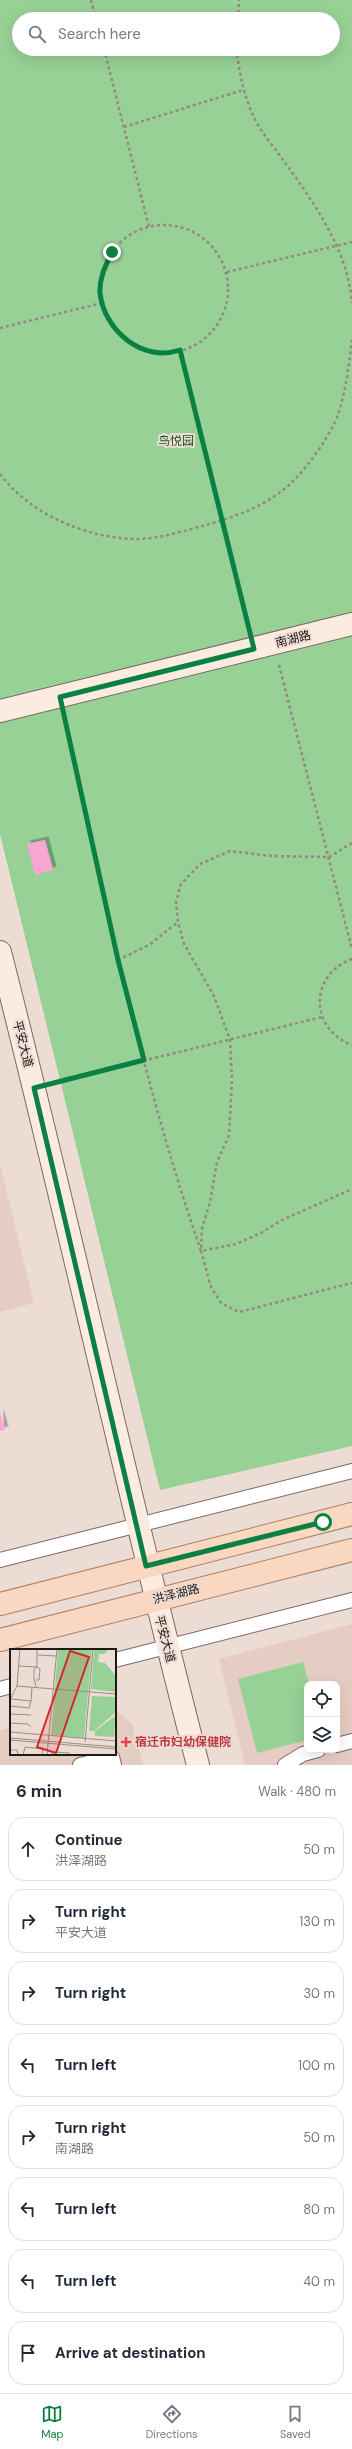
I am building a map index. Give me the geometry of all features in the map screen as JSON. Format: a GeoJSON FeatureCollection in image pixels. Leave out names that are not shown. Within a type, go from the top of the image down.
{"type":"FeatureCollection","features":[{"type":"Feature","properties":{"kind":"main road"},"geometry":{"type":"LineString","coordinates":[[0,1604],[352,1514]]}},
{"type":"Feature","properties":{"kind":"main road","name":"洪泽湖路"},"geometry":{"type":"LineString","coordinates":[[0,1640],[352,1550]]}},
{"type":"Feature","properties":{"kind":"street","name":"南湖路"},"geometry":{"type":"LineString","coordinates":[[0,711],[352,624]]}},
{"type":"Feature","properties":{"kind":"street","name":"平安大道"},"geometry":{"type":"LineString","coordinates":[[0,952],[34,1088],[146,1566],[198,1765]]}},
{"type":"Feature","properties":{"kind":"lane"},"geometry":{"type":"LineString","coordinates":[[0,1560],[137,1524],[352,1471]]}},
{"type":"Feature","properties":{"kind":"lane"},"geometry":{"type":"LineString","coordinates":[[116,1660],[352,1600]]}},
{"type":"Feature","properties":{"kind":"lane"},"geometry":{"type":"LineString","coordinates":[[0,1689],[10,1686]]}},
{"type":"Feature","properties":{"kind":"lane"},"geometry":{"type":"LineString","coordinates":[[340,1744],[352,1741]]}},
{"type":"Feature","properties":{"kind":"lane"},"geometry":{"type":"LineString","coordinates":[[285,1765],[307,1753]]}},
{"type":"Feature","properties":{"kind":"lane"},"geometry":{"type":"LineString","coordinates":[[80,1765],[112,1757],[114,1765]]}},
{"type":"Feature","properties":{"kind":"path"},"geometry":{"type":"LineString","coordinates":[[91,0],[94,12]]}},
{"type":"Feature","properties":{"kind":"path"},"geometry":{"type":"LineString","coordinates":[[238,12],[239,0]]}},
{"type":"Feature","properties":{"kind":"path"},"geometry":{"type":"LineString","coordinates":[[106,56],[149,227]]}},
{"type":"Feature","properties":{"kind":"path"},"geometry":{"type":"LineString","coordinates":[[237,56],[243,90],[254,118],[319,213],[336,246],[351,288],[352,303]]}},
{"type":"Feature","properties":{"kind":"path"},"geometry":{"type":"LineString","coordinates":[[124,127],[243,90]]}},
{"type":"Feature","properties":{"kind":"path"},"geometry":{"type":"LineString","coordinates":[[167,224],[188,229],[206,240],[220,256],[227,272],[228,296],[223,316],[210,333],[194,346],[174,352],[152,352],[132,344],[116,331],[105,313],[102,303],[100,292],[102,271],[112,252],[127,237],[149,227],[167,224]]}},
{"type":"Feature","properties":{"kind":"path"},"geometry":{"type":"LineString","coordinates":[[227,272],[352,242]]}},
{"type":"Feature","properties":{"kind":"path"},"geometry":{"type":"LineString","coordinates":[[0,328],[102,303]]}},
{"type":"Feature","properties":{"kind":"path"},"geometry":{"type":"LineString","coordinates":[[0,474],[8,484],[40,510],[60,522],[105,535],[136,539],[222,520],[260,506],[292,482],[320,447],[339,413],[347,376],[352,340]]}},
{"type":"Feature","properties":{"kind":"path"},"geometry":{"type":"LineString","coordinates":[[180,350],[222,520],[264,646],[329,857],[352,949]]}},
{"type":"Feature","properties":{"kind":"path"},"geometry":{"type":"LineString","coordinates":[[60,697],[118,960],[182,1196],[201,1251],[211,1287],[221,1304],[239,1312],[352,1283]]}},
{"type":"Feature","properties":{"kind":"path"},"geometry":{"type":"LineString","coordinates":[[201,1251],[202,1229],[210,1202],[216,1162],[229,1135],[232,1081],[230,1040],[214,996],[184,944],[178,922],[176,902],[181,884],[200,864],[230,851],[271,856],[329,857],[352,843]]}},
{"type":"Feature","properties":{"kind":"path"},"geometry":{"type":"LineString","coordinates":[[118,960],[149,945],[178,922]]}},
{"type":"Feature","properties":{"kind":"path"},"geometry":{"type":"LineString","coordinates":[[352,959],[342,963],[330,973],[322,987],[319,1002],[322,1017],[330,1031],[342,1041],[352,1045]]}},
{"type":"Feature","properties":{"kind":"path"},"geometry":{"type":"LineString","coordinates":[[34,1088],[322,1017]]}},
{"type":"Feature","properties":{"kind":"path"},"geometry":{"type":"LineString","coordinates":[[201,1251],[236,1244],[261,1233],[280,1221],[352,1189]]}},
{"type":"Feature","properties":{"kind":"shaded area"},"geometry":{"type":"Polygon","coordinates":[[[0,1165],[34,1303],[0,1312],[0,1165]]]}},
{"type":"Feature","properties":{"kind":"shaded area"},"geometry":{"type":"Polygon","coordinates":[[[352,1624],[352,1765],[245,1765],[219,1659],[352,1624]]]}},
{"type":"Feature","properties":{"kind":"shaded area","name":"宿迁市妇幼保健院"},"geometry":{"type":"Polygon","coordinates":[[[116,1711],[132,1724],[143,1765],[0,1765],[0,1730],[10,1727],[10,1755],[116,1755],[116,1711]]]}},
{"type":"Feature","properties":{"kind":"green space","name":"鸟悦园"},"geometry":{"type":"Polygon","coordinates":[[[0,0],[352,0],[352,1446],[160,1490],[0,834],[0,0]]]}},
{"type":"Feature","properties":{"kind":"green space"},"geometry":{"type":"Polygon","coordinates":[[[303,1662],[308,1681],[304,1681],[304,1741],[257,1753],[238,1679],[303,1662]]]}},
{"type":"Feature","properties":{"kind":"building"},"geometry":{"type":"Polygon","coordinates":[[[45,840],[53,870],[35,875],[27,844],[45,840]]]}},
{"type":"Feature","properties":{"kind":"building"},"geometry":{"type":"Polygon","coordinates":[[[0,1412],[5,1430],[0,1431],[0,1412]]]}},
{"type":"Feature","properties":{"kind":"place","name":"宿迁市妇幼保健院"},"geometry":{"type":"Point","coordinates":[126,1742]}},
{"type":"Feature","properties":{"kind":"route"},"geometry":{"type":"LineString","coordinates":[[112,252],[102,271],[100,292],[105,313],[116,331],[132,344],[152,352],[174,352],[180,350],[254,649],[60,697],[118,960],[144,1060],[34,1088],[146,1566],[323,1522]]}}]}
